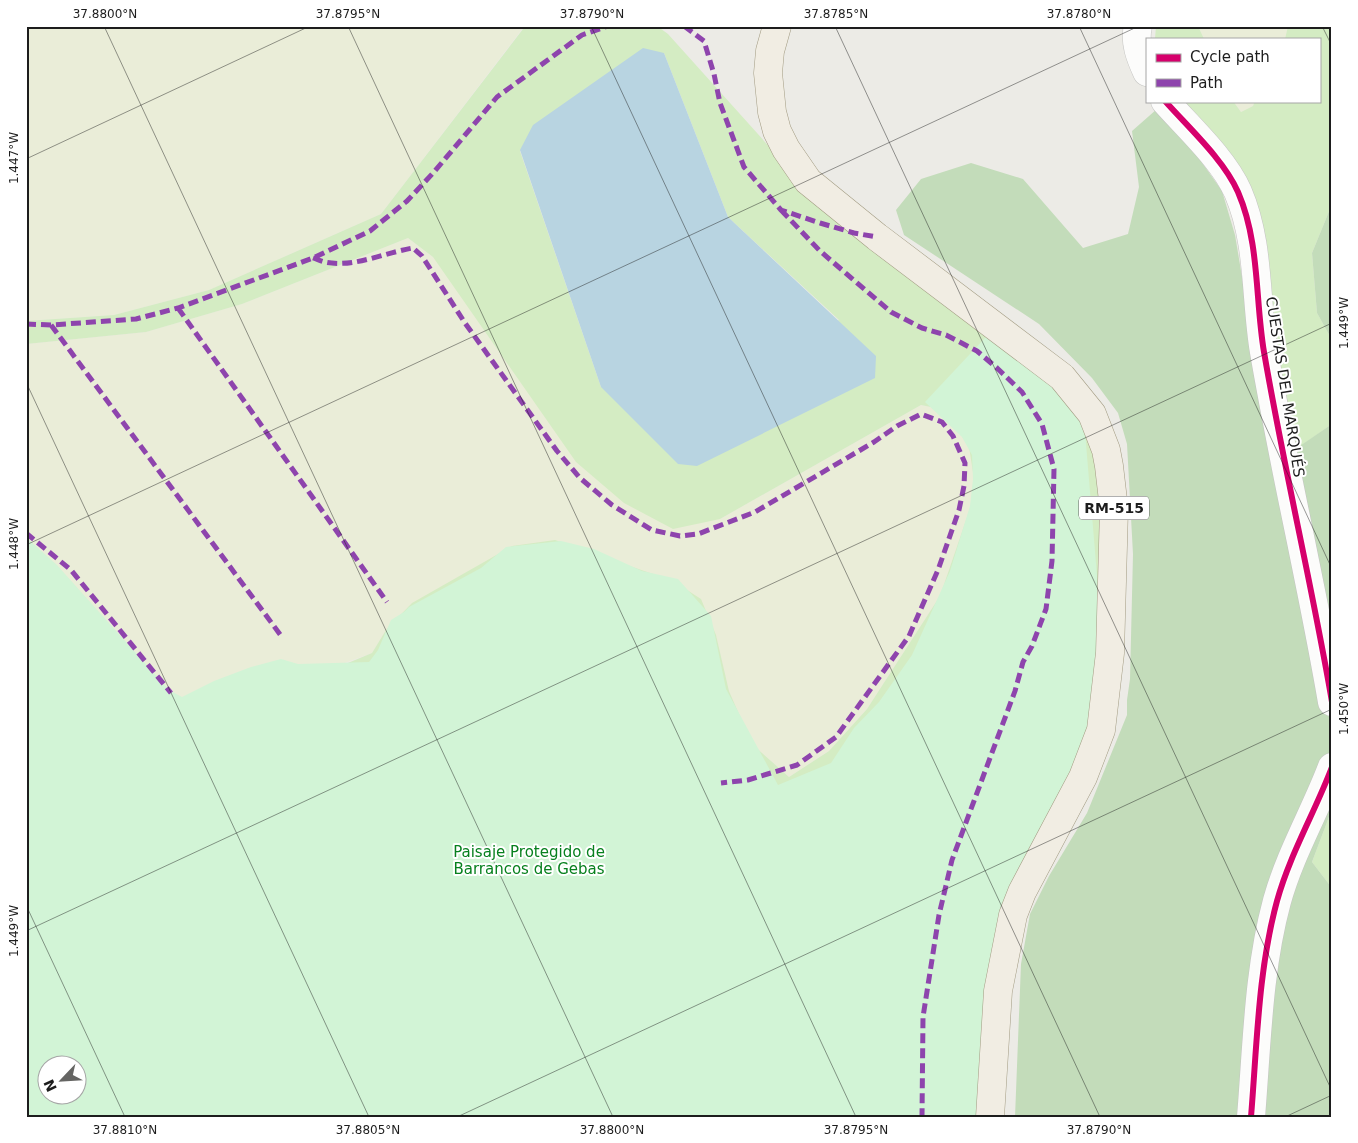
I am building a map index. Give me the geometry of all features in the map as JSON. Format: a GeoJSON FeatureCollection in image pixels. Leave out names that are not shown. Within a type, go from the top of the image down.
{"type":"FeatureCollection","features":[{"type":"Feature","properties":{"kind":"main road","name":"RM-515"},"geometry":{"type":"LineString","coordinates":[[777,26],[770,51],[768,73],[772,112],[777,131],[786,149],[808,181],[877,237],[1062,377],[1092,414],[1103,441],[1109,466],[1114,509],[1110,653],[1101,730],[1084,778],[1022,892],[1014,915],[998,991],[990,1117]]}},
{"type":"Feature","properties":{"kind":"street"},"geometry":{"type":"LineString","coordinates":[[1138,26],[1137,45],[1139,55],[1146,70]]}},
{"type":"Feature","properties":{"kind":"street","name":"CUESTAS DEL MARQUÉS"},"geometry":{"type":"LineString","coordinates":[[1166,102],[1228,172],[1247,218],[1254,253],[1260,329],[1271,393],[1332,702]]}},
{"type":"Feature","properties":{"kind":"street"},"geometry":{"type":"LineString","coordinates":[[1251,1117],[1264,966],[1277,901],[1297,846],[1332,767]]}},
{"type":"Feature","properties":{"kind":"green space"},"geometry":{"type":"Polygon","coordinates":[[[26,26],[522,26],[523,28],[381,214],[209,290],[114,315],[26,321],[26,26]]]}},
{"type":"Feature","properties":{"kind":"green space"},"geometry":{"type":"Polygon","coordinates":[[[522,26],[657,26],[668,34],[774,152],[957,305],[1083,418],[1098,468],[1101,541],[1099,680],[88,1092],[88,1056],[38,1056],[38,1106],[53,1106],[26,1117],[26,748],[343,665],[372,653],[386,630],[412,603],[512,546],[555,540],[673,581],[701,599],[716,635],[729,691],[752,744],[789,777],[829,751],[867,709],[940,596],[976,491],[969,447],[945,410],[921,405],[720,519],[673,529],[624,503],[576,462],[433,257],[408,238],[242,304],[146,332],[26,344],[26,321],[114,315],[209,290],[381,214],[523,29],[522,26]],[[664,53],[520,151],[601,387],[839,320],[728,217],[664,53]]]}},
{"type":"Feature","properties":{"kind":"green space"},"geometry":{"type":"Polygon","coordinates":[[[1156,26],[1198,26],[1204,38],[1155,38],[1156,26]]]}},
{"type":"Feature","properties":{"kind":"green space"},"geometry":{"type":"Polygon","coordinates":[[[1198,26],[1288,26],[1285,38],[1204,38],[1198,26]]]}},
{"type":"Feature","properties":{"kind":"green space"},"geometry":{"type":"Polygon","coordinates":[[[1288,26],[1332,26],[1332,204],[1312,253],[1317,313],[1332,340],[1332,424],[1295,450],[1283,385],[1266,246],[1180,102],[1234,102],[1241,112],[1253,106],[1255,102],[1320,102],[1320,38],[1285,38],[1288,26]]]}},
{"type":"Feature","properties":{"kind":"green space"},"geometry":{"type":"Polygon","coordinates":[[[1234,102],[1255,102],[1253,106],[1241,112],[1234,102]]]}},
{"type":"Feature","properties":{"kind":"green space"},"geometry":{"type":"Polygon","coordinates":[[[1157,109],[1191,147],[1222,191],[1235,235],[1275,463],[1332,424],[1332,809],[1312,862],[1332,888],[1332,1117],[1015,1117],[1021,964],[1030,914],[1049,876],[1087,813],[1127,715],[1130,679],[1133,554],[1127,444],[1118,413],[1092,378],[1039,324],[904,235],[896,210],[921,179],[971,163],[1023,179],[1083,248],[1128,234],[1139,187],[1132,131],[1157,109]]]}},
{"type":"Feature","properties":{"kind":"green space"},"geometry":{"type":"Polygon","coordinates":[[[1332,204],[1332,340],[1317,313],[1312,253],[1332,204]]]}},
{"type":"Feature","properties":{"kind":"green space"},"geometry":{"type":"Polygon","coordinates":[[[408,238],[433,257],[720,519],[921,405],[945,410],[970,447],[976,491],[940,596],[867,709],[829,751],[789,777],[752,744],[729,691],[716,635],[386,630],[372,653],[173,726],[26,544],[26,344],[146,332],[242,304],[408,238]]]}},
{"type":"Feature","properties":{"kind":"green space","name":"Paisaje Protegido de Barrancos de Gebas"},"geometry":{"type":"Polygon","coordinates":[[[999,323],[1081,384],[1107,695],[995,954],[986,1117],[26,1117],[26,542],[29,540],[57,565],[169,690],[182,697],[214,681],[251,667],[281,659],[298,664],[369,662],[378,650],[391,620],[409,607],[481,568],[506,547],[561,541],[594,549],[642,571],[678,579],[711,616],[726,689],[778,785],[831,763],[854,728],[879,702],[912,655],[950,571],[970,506],[973,479],[972,455],[962,437],[925,402],[999,323]]]}},
{"type":"Feature","properties":{"kind":"green space"},"geometry":{"type":"Polygon","coordinates":[[[1332,809],[1332,888],[1312,862],[1332,809]]]}},
{"type":"Feature","properties":{"kind":"water"},"geometry":{"type":"Polygon","coordinates":[[[643,48],[664,53],[728,217],[876,356],[875,378],[697,466],[678,464],[601,387],[520,150],[533,125],[643,48]]]}},
{"type":"Feature","properties":{"kind":"marked path"},"geometry":{"type":"LineString","coordinates":[[26,324],[51,325],[136,319],[178,308],[313,258],[370,231],[407,201],[497,97],[582,35],[608,26]]}},
{"type":"Feature","properties":{"kind":"marked path"},"geometry":{"type":"LineString","coordinates":[[684,26],[704,41],[720,103],[744,167],[781,210],[854,233],[877,237]]}},
{"type":"Feature","properties":{"kind":"marked path"},"geometry":{"type":"LineString","coordinates":[[781,210],[820,251],[891,312],[922,328],[946,335],[977,351],[997,368],[1022,392],[1042,424],[1054,469],[1052,561],[1046,609],[1032,646],[1023,662],[1015,691],[952,860],[939,915],[923,1017],[922,1117]]}},
{"type":"Feature","properties":{"kind":"marked path"},"geometry":{"type":"LineString","coordinates":[[313,258],[329,263],[342,263],[362,261],[413,248],[422,256],[465,323],[557,451],[580,478],[612,505],[652,530],[680,536],[698,534],[755,512],[874,442],[897,426],[921,414],[942,422],[953,436],[965,463],[964,486],[959,510],[938,570],[909,636],[836,737],[797,765],[748,780],[721,783]]}},
{"type":"Feature","properties":{"kind":"marked path"},"geometry":{"type":"LineString","coordinates":[[178,308],[387,602]]}},
{"type":"Feature","properties":{"kind":"marked path"},"geometry":{"type":"LineString","coordinates":[[51,325],[282,637]]}},
{"type":"Feature","properties":{"kind":"marked path"},"geometry":{"type":"LineString","coordinates":[[26,533],[71,570],[171,693]]}},
{"type":"Feature","properties":{"kind":"cycle path"},"geometry":{"type":"LineString","coordinates":[[1166,102],[1224,168],[1238,192],[1245,211],[1254,251],[1264,352],[1332,702]]}},
{"type":"Feature","properties":{"kind":"cycle path"},"geometry":{"type":"LineString","coordinates":[[1251,1117],[1262,981],[1277,901],[1282,884],[1332,767]]}}]}
